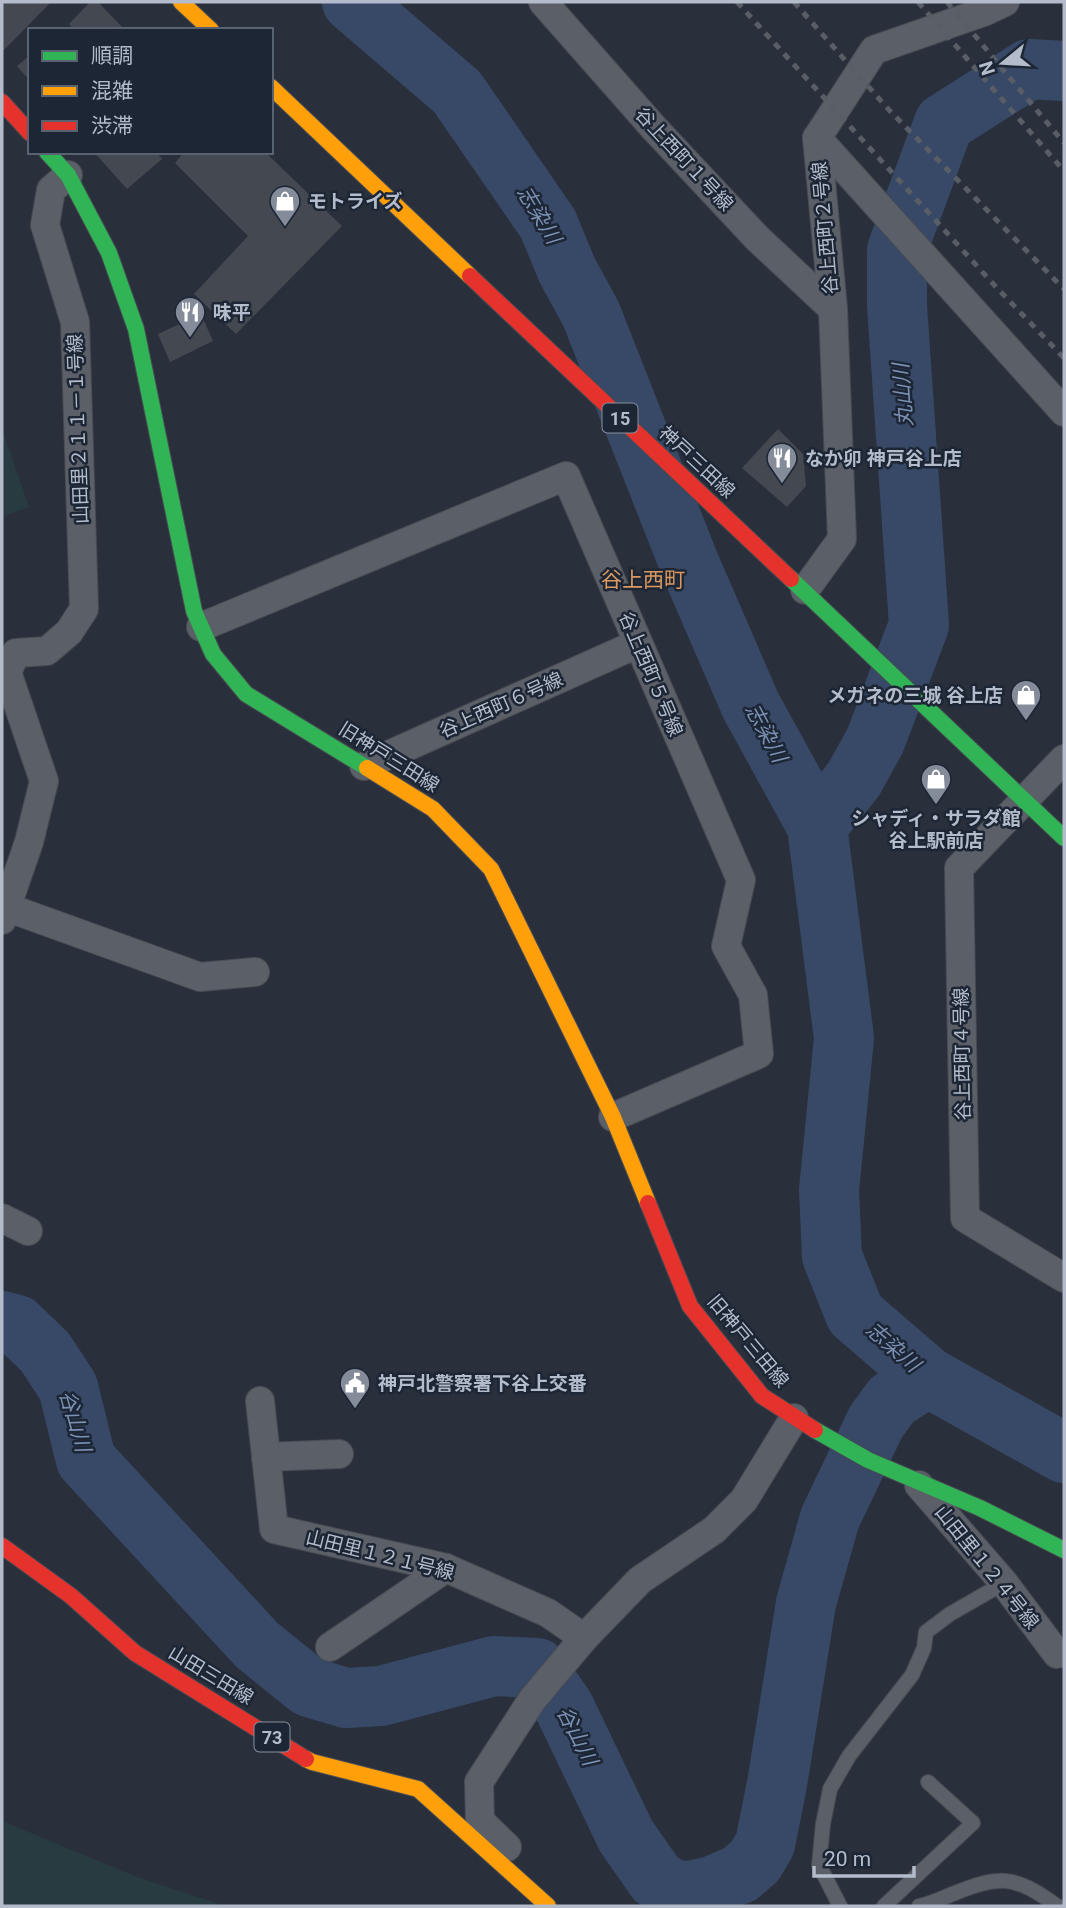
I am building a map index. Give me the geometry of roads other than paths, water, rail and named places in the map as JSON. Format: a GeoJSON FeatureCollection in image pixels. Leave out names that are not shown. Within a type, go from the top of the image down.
{"type":"FeatureCollection","features":[{"type":"Feature","properties":{"kind":"street"},"geometry":{"type":"LineString","coordinates":[[181,2],[209,28]]}},
{"type":"Feature","properties":{"kind":"street","name":"谷上西町１号線"},"geometry":{"type":"LineString","coordinates":[[543,2],[654,128],[757,238],[833,309]]}},
{"type":"Feature","properties":{"kind":"street"},"geometry":{"type":"LineString","coordinates":[[817,138],[874,50],[1005,2]]}},
{"type":"Feature","properties":{"kind":"street","name":"神戸三田線"},"geometry":{"type":"LineString","coordinates":[[273,89],[1064,838]]}},
{"type":"Feature","properties":{"kind":"street"},"geometry":{"type":"LineString","coordinates":[[2,102],[28,131]]}},
{"type":"Feature","properties":{"kind":"street","name":"谷上西町２号線"},"geometry":{"type":"LineString","coordinates":[[804,590],[842,540],[833,309],[817,138]]}},
{"type":"Feature","properties":{"kind":"street","name":"谷上西町２号線"},"geometry":{"type":"LineString","coordinates":[[817,138],[1064,412]]}},
{"type":"Feature","properties":{"kind":"street","name":"旧神戸三田線"},"geometry":{"type":"LineString","coordinates":[[49,154],[68,175],[109,253],[136,329],[194,611],[213,654],[246,694],[433,809],[491,869],[613,1117],[690,1307],[762,1396],[795,1419],[868,1460],[980,1508],[1064,1550]]}},
{"type":"Feature","properties":{"kind":"street","name":"山田里２１１－１号線"},"geometry":{"type":"LineString","coordinates":[[29,842],[44,781],[7,672],[16,653],[47,651],[69,632],[84,609],[75,322],[45,225],[51,190],[68,175]]}},
{"type":"Feature","properties":{"kind":"street","name":"谷上西町５号線"},"geometry":{"type":"LineString","coordinates":[[201,627],[566,476],[741,880],[726,946],[753,995],[759,1055],[613,1117]]}},
{"type":"Feature","properties":{"kind":"street","name":"谷上西町６号線"},"geometry":{"type":"LineString","coordinates":[[364,766],[637,644]]}},
{"type":"Feature","properties":{"kind":"street"},"geometry":{"type":"LineString","coordinates":[[1026,801],[1064,759]]}},
{"type":"Feature","properties":{"kind":"street","name":"谷上西町４号線"},"geometry":{"type":"LineString","coordinates":[[1026,801],[959,868],[965,1218],[1064,1278]]}},
{"type":"Feature","properties":{"kind":"street"},"geometry":{"type":"LineString","coordinates":[[2,855],[29,842]]}},
{"type":"Feature","properties":{"kind":"street"},"geometry":{"type":"LineString","coordinates":[[29,842],[4,913],[200,977],[255,972]]}},
{"type":"Feature","properties":{"kind":"street"},"geometry":{"type":"LineString","coordinates":[[2,1218],[28,1231]]}},
{"type":"Feature","properties":{"kind":"street","name":"山田里１２１号線"},"geometry":{"type":"LineString","coordinates":[[260,1401],[274,1529],[446,1569],[548,1613],[584,1638]]}},
{"type":"Feature","properties":{"kind":"street"},"geometry":{"type":"LineString","coordinates":[[514,1876],[525,1864],[480,1821],[479,1782],[532,1700],[584,1638],[640,1580],[714,1530],[744,1500],[795,1419]]}},
{"type":"Feature","properties":{"kind":"street"},"geometry":{"type":"LineString","coordinates":[[267,1457],[339,1454]]}},
{"type":"Feature","properties":{"kind":"street","name":"山田里１２４号線"},"geometry":{"type":"LineString","coordinates":[[915,1480],[1004,1583],[1057,1654]]}},
{"type":"Feature","properties":{"kind":"street","name":"山田三田線"},"geometry":{"type":"LineString","coordinates":[[2,1546],[71,1596],[135,1653],[312,1762],[418,1789],[548,1906]]}},
{"type":"Feature","properties":{"kind":"street"},"geometry":{"type":"LineString","coordinates":[[330,1647],[446,1569]]}},
{"type":"Feature","properties":{"kind":"lane"},"geometry":{"type":"LineString","coordinates":[[840,1906],[819,1865],[823,1824],[831,1789],[849,1756],[912,1675],[924,1648],[926,1632],[950,1614],[1004,1583]]}},
{"type":"Feature","properties":{"kind":"lane"},"geometry":{"type":"LineString","coordinates":[[884,1906],[973,1823],[928,1782]]}},
{"type":"Feature","properties":{"kind":"lane"},"geometry":{"type":"LineString","coordinates":[[919,1906],[980,1882],[1009,1880],[1038,1893],[1057,1906]]}},
{"type":"Feature","properties":{"kind":"waterway","name":"志染川"},"geometry":{"type":"LineString","coordinates":[[352,2],[457,92],[548,224],[567,270],[591,314],[689,563],[751,706],[817,826],[844,1038],[829,1190],[832,1256],[855,1314],[928,1377],[1064,1453]]}},
{"type":"Feature","properties":{"kind":"waterway","name":"丸山川"},"geometry":{"type":"LineString","coordinates":[[817,826],[854,779],[875,741],[919,625],[897,306],[897,250],[944,123],[1029,69],[1064,71]]}},
{"type":"Feature","properties":{"kind":"waterway","name":"谷山川"},"geometry":{"type":"LineString","coordinates":[[2,1321],[17,1325],[45,1352],[68,1387],[86,1460],[257,1645],[309,1687],[346,1698],[381,1696],[494,1666],[537,1668],[564,1707],[626,1836],[656,1879],[673,1890],[691,1891],[712,1886],[740,1874],[755,1861],[765,1844],[806,1603],[830,1518],[876,1422],[892,1400],[928,1377]]}},
{"type":"Feature","properties":{"kind":"railway"},"geometry":{"type":"LineString","coordinates":[[737,2],[1064,358]]}},
{"type":"Feature","properties":{"kind":"railway"},"geometry":{"type":"LineString","coordinates":[[794,2],[889,110],[1064,289]]}},
{"type":"Feature","properties":{"kind":"railway"},"geometry":{"type":"LineString","coordinates":[[918,2],[1064,171]]}},
{"type":"Feature","properties":{"kind":"railway"},"geometry":{"type":"LineString","coordinates":[[947,2],[1064,143]]}},
{"type":"Feature","properties":{"kind":"place","name":"モトライズ"},"geometry":{"type":"Point","coordinates":[285,228]}},
{"type":"Feature","properties":{"kind":"place","name":"味平"},"geometry":{"type":"Point","coordinates":[190,339]}},
{"type":"Feature","properties":{"kind":"place","name":"なか卯 神戸谷上店"},"geometry":{"type":"Point","coordinates":[782,485]}},
{"type":"Feature","properties":{"kind":"place","name":"メガネの三城 谷上店"},"geometry":{"type":"Point","coordinates":[1026,722]}},
{"type":"Feature","properties":{"kind":"place","name":"シャディ・サラダ館 谷上駅前店"},"geometry":{"type":"Point","coordinates":[936,806]}},
{"type":"Feature","properties":{"kind":"place","name":"神戸北警察署下谷上交番"},"geometry":{"type":"Point","coordinates":[355,1410]}},
{"type":"Feature","properties":{"kind":"district","name":"谷上西町"},"geometry":{"type":"Point","coordinates":[643,580]}}]}
